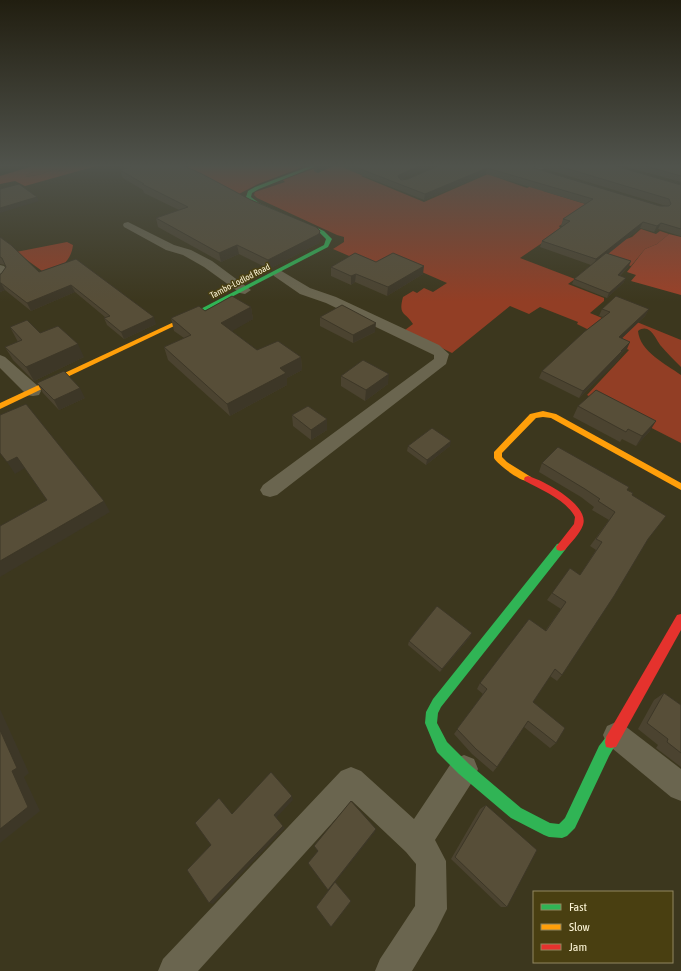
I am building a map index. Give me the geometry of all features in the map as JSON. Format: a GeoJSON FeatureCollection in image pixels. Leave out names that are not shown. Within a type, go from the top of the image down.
{"type":"FeatureCollection","features":[{"type":"Feature","properties":{"kind":"street","name":"Tambo-Lodlod Road"},"geometry":{"type":"LineString","coordinates":[[0,406],[245,290],[326,246],[329,239],[320,231],[272,210]]}},
{"type":"Feature","properties":{"kind":"street"},"geometry":{"type":"LineString","coordinates":[[128,225],[170,248],[187,252],[208,264],[245,290]]}},
{"type":"Feature","properties":{"kind":"street"},"geometry":{"type":"LineString","coordinates":[[0,269],[3,273],[0,277]]}},
{"type":"Feature","properties":{"kind":"street"},"geometry":{"type":"LineString","coordinates":[[270,490],[442,358],[442,354],[434,348],[331,300],[305,290],[278,273]]}},
{"type":"Feature","properties":{"kind":"street"},"geometry":{"type":"LineString","coordinates":[[0,360],[33,391]]}},
{"type":"Feature","properties":{"kind":"street"},"geometry":{"type":"LineString","coordinates":[[681,487],[549,414],[533,416],[498,452],[498,458],[504,464],[568,501],[574,506],[580,518],[579,524],[437,702],[432,712],[431,723],[442,747],[464,769],[524,818],[549,830],[562,831],[570,823],[604,751],[616,735],[681,619]]}},
{"type":"Feature","properties":{"kind":"street"},"geometry":{"type":"LineString","coordinates":[[616,735],[681,787]]}},
{"type":"Feature","properties":{"kind":"street"},"geometry":{"type":"LineString","coordinates":[[416,841],[464,769]]}},
{"type":"Feature","properties":{"kind":"street"},"geometry":{"type":"LineString","coordinates":[[175,971],[351,781],[416,841],[431,861],[431,909],[392,971]]}},
{"type":"Feature","properties":{"kind":"shaded area"},"geometry":{"type":"Polygon","coordinates":[[[284,210],[589,210],[559,226],[561,230],[520,258],[575,279],[568,284],[604,298],[604,301],[590,313],[619,325],[627,318],[681,340],[681,367],[661,346],[649,330],[642,329],[638,331],[643,345],[661,362],[681,375],[681,443],[587,395],[629,350],[577,324],[578,322],[540,307],[529,314],[510,306],[452,353],[405,330],[413,324],[403,313],[401,307],[403,297],[413,291],[417,293],[424,288],[433,292],[447,283],[392,259],[377,268],[333,249],[344,242],[344,237],[284,210]]]}},
{"type":"Feature","properties":{"kind":"shaded area"},"geometry":{"type":"Polygon","coordinates":[[[641,229],[656,234],[660,231],[669,234],[657,244],[645,249],[631,266],[602,257],[621,241],[632,237],[641,229]]]}},
{"type":"Feature","properties":{"kind":"shaded area"},"geometry":{"type":"Polygon","coordinates":[[[669,234],[681,237],[681,295],[631,281],[636,275],[627,272],[645,249],[657,244],[669,234]]]}},
{"type":"Feature","properties":{"kind":"shaded area"},"geometry":{"type":"Polygon","coordinates":[[[67,242],[73,245],[68,259],[49,276],[16,252],[67,242]]]}},
{"type":"Feature","properties":{"kind":"building"},"geometry":{"type":"Polygon","coordinates":[[[178,210],[276,210],[316,227],[320,231],[319,234],[268,260],[237,245],[219,253],[156,218],[178,210]]]}},
{"type":"Feature","properties":{"kind":"building"},"geometry":{"type":"Polygon","coordinates":[[[576,210],[681,210],[681,229],[661,223],[657,226],[643,222],[596,259],[542,241],[570,221],[563,219],[576,210]]]}},
{"type":"Feature","properties":{"kind":"building"},"geometry":{"type":"Polygon","coordinates":[[[0,237],[11,245],[39,272],[76,259],[154,317],[121,332],[104,318],[110,316],[71,285],[27,303],[0,283],[0,274],[6,267],[2,258],[0,257],[0,237]]]}},
{"type":"Feature","properties":{"kind":"building"},"geometry":{"type":"Polygon","coordinates":[[[355,253],[376,262],[393,253],[424,266],[388,287],[356,274],[351,276],[331,267],[355,253]]]}},
{"type":"Feature","properties":{"kind":"building"},"geometry":{"type":"Polygon","coordinates":[[[606,253],[631,261],[618,275],[626,278],[609,293],[574,279],[606,253]]]}},
{"type":"Feature","properties":{"kind":"building"},"geometry":{"type":"Polygon","coordinates":[[[232,296],[251,307],[221,323],[257,350],[278,341],[301,357],[280,368],[286,373],[227,404],[164,347],[191,335],[171,318],[199,306],[205,311],[232,296]]]}},
{"type":"Feature","properties":{"kind":"building"},"geometry":{"type":"Polygon","coordinates":[[[616,296],[649,309],[619,337],[630,342],[583,391],[542,371],[584,332],[610,312],[602,309],[616,296]]]}},
{"type":"Feature","properties":{"kind":"building"},"geometry":{"type":"Polygon","coordinates":[[[342,305],[376,323],[353,335],[320,317],[342,305]]]}},
{"type":"Feature","properties":{"kind":"building"},"geometry":{"type":"Polygon","coordinates":[[[27,320],[40,333],[58,326],[78,344],[26,367],[5,347],[22,340],[10,327],[27,320]]]}},
{"type":"Feature","properties":{"kind":"building"},"geometry":{"type":"Polygon","coordinates":[[[363,360],[389,374],[366,390],[341,376],[363,360]]]}},
{"type":"Feature","properties":{"kind":"building"},"geometry":{"type":"Polygon","coordinates":[[[64,371],[80,388],[54,400],[37,383],[64,371]]]}},
{"type":"Feature","properties":{"kind":"building"},"geometry":{"type":"Polygon","coordinates":[[[596,390],[656,421],[642,436],[628,429],[626,432],[578,406],[596,390]]]}},
{"type":"Feature","properties":{"kind":"building"},"geometry":{"type":"Polygon","coordinates":[[[26,404],[104,501],[0,561],[0,526],[47,500],[17,457],[7,462],[0,453],[0,415],[26,404]]]}},
{"type":"Feature","properties":{"kind":"building"},"geometry":{"type":"Polygon","coordinates":[[[308,406],[327,419],[311,430],[292,415],[308,406]]]}},
{"type":"Feature","properties":{"kind":"building"},"geometry":{"type":"Polygon","coordinates":[[[432,428],[451,441],[427,460],[408,446],[432,428]]]}},
{"type":"Feature","properties":{"kind":"building"},"geometry":{"type":"Polygon","coordinates":[[[558,447],[629,487],[627,490],[633,493],[632,495],[666,516],[648,539],[614,596],[562,675],[555,669],[533,702],[565,728],[556,743],[528,721],[497,767],[476,749],[457,729],[487,689],[480,683],[529,619],[546,631],[566,602],[552,593],[570,568],[580,575],[602,542],[596,539],[615,512],[598,501],[600,499],[542,463],[558,447]]]}},
{"type":"Feature","properties":{"kind":"building"},"geometry":{"type":"Polygon","coordinates":[[[437,606],[472,633],[442,669],[409,641],[437,606]]]}},
{"type":"Feature","properties":{"kind":"building"},"geometry":{"type":"Polygon","coordinates":[[[664,693],[681,705],[681,753],[667,742],[668,739],[647,723],[664,693]]]}},
{"type":"Feature","properties":{"kind":"building"},"geometry":{"type":"Polygon","coordinates":[[[0,730],[17,768],[12,771],[28,807],[0,829],[0,730]]]}},
{"type":"Feature","properties":{"kind":"building"},"geometry":{"type":"Polygon","coordinates":[[[271,772],[292,796],[274,815],[283,826],[209,903],[187,870],[211,845],[195,823],[219,798],[232,814],[271,772]]]}},
{"type":"Feature","properties":{"kind":"building"},"geometry":{"type":"Polygon","coordinates":[[[351,801],[376,829],[328,890],[308,863],[318,851],[314,846],[351,801]]]}},
{"type":"Feature","properties":{"kind":"building"},"geometry":{"type":"Polygon","coordinates":[[[486,805],[537,850],[507,907],[455,857],[486,805]]]}},
{"type":"Feature","properties":{"kind":"building"},"geometry":{"type":"Polygon","coordinates":[[[335,882],[351,901],[331,927],[316,907],[335,882]]]}},
{"type":"Feature","properties":{"kind":"traffic: fast"},"geometry":{"type":"LineString","coordinates":[[189,317],[326,246],[329,239],[322,232],[272,210]]}},
{"type":"Feature","properties":{"kind":"traffic: fast"},"geometry":{"type":"LineString","coordinates":[[561,547],[437,703],[432,712],[431,723],[442,747],[464,769],[516,813],[549,830],[562,831],[570,823],[604,751],[611,742]]}},
{"type":"Feature","properties":{"kind":"traffic: slow"},"geometry":{"type":"LineString","coordinates":[[0,406],[189,317]]}},
{"type":"Feature","properties":{"kind":"traffic: slow"},"geometry":{"type":"LineString","coordinates":[[528,479],[504,464],[498,458],[498,452],[533,416],[543,414],[553,416],[681,487]]}},
{"type":"Feature","properties":{"kind":"traffic: jam"},"geometry":{"type":"LineString","coordinates":[[528,479],[570,504],[580,517],[579,524],[561,547]]}},
{"type":"Feature","properties":{"kind":"traffic: jam"},"geometry":{"type":"LineString","coordinates":[[611,742],[681,619]]}}]}
